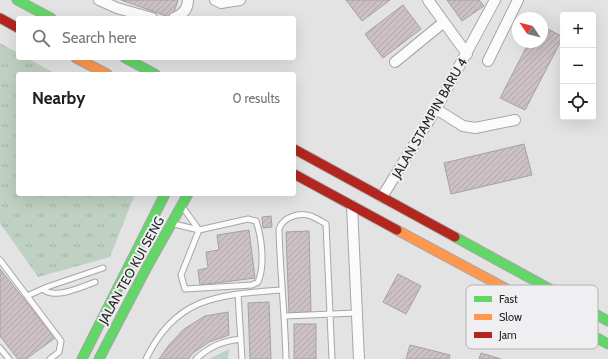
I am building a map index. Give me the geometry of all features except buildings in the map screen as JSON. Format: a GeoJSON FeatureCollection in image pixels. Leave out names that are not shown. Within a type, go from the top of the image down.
{"type":"FeatureCollection","features":[{"type":"Feature","properties":{"kind":"main road"},"geometry":{"type":"LineString","coordinates":[[17,0],[46,16]]}},
{"type":"Feature","properties":{"kind":"main road"},"geometry":{"type":"LineString","coordinates":[[0,18],[16,27]]}},
{"type":"Feature","properties":{"kind":"main road"},"geometry":{"type":"LineString","coordinates":[[80,60],[103,72]]}},
{"type":"Feature","properties":{"kind":"main road"},"geometry":{"type":"LineString","coordinates":[[130,60],[151,72]]}},
{"type":"Feature","properties":{"kind":"main road"},"geometry":{"type":"LineString","coordinates":[[296,150],[542,285]]}},
{"type":"Feature","properties":{"kind":"main road"},"geometry":{"type":"LineString","coordinates":[[296,175],[500,285]]}},
{"type":"Feature","properties":{"kind":"main road","name":"JALAN TEO KUI SENG"},"geometry":{"type":"LineString","coordinates":[[82,359],[164,196]]}},
{"type":"Feature","properties":{"kind":"main road","name":"JALAN TEO KUI SENG"},"geometry":{"type":"LineString","coordinates":[[99,359],[187,196]]}},
{"type":"Feature","properties":{"kind":"main road"},"geometry":{"type":"LineString","coordinates":[[181,206],[191,196]]}},
{"type":"Feature","properties":{"kind":"main road"},"geometry":{"type":"LineString","coordinates":[[598,316],[608,321]]}},
{"type":"Feature","properties":{"kind":"main road"},"geometry":{"type":"LineString","coordinates":[[598,338],[608,344]]}},
{"type":"Feature","properties":{"kind":"street"},"geometry":{"type":"LineString","coordinates":[[99,0],[117,8],[145,16]]}},
{"type":"Feature","properties":{"kind":"street"},"geometry":{"type":"LineString","coordinates":[[178,16],[185,11],[188,0]]}},
{"type":"Feature","properties":{"kind":"street"},"geometry":{"type":"LineString","coordinates":[[215,0],[221,3],[240,0]]}},
{"type":"Feature","properties":{"kind":"street","name":"JALAN STAMPIN BARU 4"},"geometry":{"type":"LineString","coordinates":[[382,198],[436,109],[467,54],[428,0]]}},
{"type":"Feature","properties":{"kind":"street"},"geometry":{"type":"LineString","coordinates":[[467,54],[495,0]]}},
{"type":"Feature","properties":{"kind":"street"},"geometry":{"type":"LineString","coordinates":[[488,61],[518,0]]}},
{"type":"Feature","properties":{"kind":"street"},"geometry":{"type":"LineString","coordinates":[[395,62],[444,22]]}},
{"type":"Feature","properties":{"kind":"street"},"geometry":{"type":"LineString","coordinates":[[436,109],[463,126],[475,128],[515,120]]}},
{"type":"Feature","properties":{"kind":"street"},"geometry":{"type":"LineString","coordinates":[[352,206],[359,359]]}},
{"type":"Feature","properties":{"kind":"lane"},"geometry":{"type":"LineString","coordinates":[[181,206],[199,230]]}},
{"type":"Feature","properties":{"kind":"lane"},"geometry":{"type":"LineString","coordinates":[[286,359],[285,316],[281,290],[279,229],[282,222],[287,217],[310,216],[326,224],[332,359]]}},
{"type":"Feature","properties":{"kind":"lane"},"geometry":{"type":"LineString","coordinates":[[172,223],[199,230],[248,219],[256,221],[259,229],[263,272],[258,282],[252,284],[185,289],[181,275],[199,230]]}},
{"type":"Feature","properties":{"kind":"lane"},"geometry":{"type":"LineString","coordinates":[[0,260],[61,341],[59,352],[50,359]]}},
{"type":"Feature","properties":{"kind":"lane"},"geometry":{"type":"LineString","coordinates":[[27,296],[43,288],[103,268]]}},
{"type":"Feature","properties":{"kind":"lane"},"geometry":{"type":"LineString","coordinates":[[43,288],[48,292],[66,292],[95,282]]}},
{"type":"Feature","properties":{"kind":"lane"},"geometry":{"type":"LineString","coordinates":[[146,359],[160,335],[170,323],[193,306],[206,300],[238,294],[281,290]]}},
{"type":"Feature","properties":{"kind":"lane"},"geometry":{"type":"LineString","coordinates":[[238,294],[242,359]]}},
{"type":"Feature","properties":{"kind":"lane"},"geometry":{"type":"LineString","coordinates":[[285,316],[356,313]]}},
{"type":"Feature","properties":{"kind":"lane"},"geometry":{"type":"LineString","coordinates":[[196,359],[206,350],[223,341],[241,339]]}},
{"type":"Feature","properties":{"kind":"lane"},"geometry":{"type":"LineString","coordinates":[[0,348],[9,359]]}},
{"type":"Feature","properties":{"kind":"green space"},"geometry":{"type":"Polygon","coordinates":[[[0,43],[16,52],[16,60],[31,60],[52,72],[16,72],[16,196],[134,196],[110,257],[38,277],[0,223],[0,43]]]}},
{"type":"Feature","properties":{"kind":"green space"},"geometry":{"type":"Polygon","coordinates":[[[229,349],[228,359],[209,359],[229,349]]]}},
{"type":"Feature","properties":{"kind":"traffic: fast"},"geometry":{"type":"LineString","coordinates":[[17,0],[47,16]]}},
{"type":"Feature","properties":{"kind":"traffic: fast"},"geometry":{"type":"LineString","coordinates":[[129,60],[151,72]]}},
{"type":"Feature","properties":{"kind":"traffic: fast"},"geometry":{"type":"LineString","coordinates":[[82,359],[164,196]]}},
{"type":"Feature","properties":{"kind":"traffic: fast"},"geometry":{"type":"LineString","coordinates":[[99,359],[147,267],[187,196]]}},
{"type":"Feature","properties":{"kind":"traffic: fast"},"geometry":{"type":"LineString","coordinates":[[455,237],[542,285]]}},
{"type":"Feature","properties":{"kind":"traffic: fast"},"geometry":{"type":"LineString","coordinates":[[598,316],[608,321]]}},
{"type":"Feature","properties":{"kind":"traffic: fast"},"geometry":{"type":"LineString","coordinates":[[598,339],[608,344]]}},
{"type":"Feature","properties":{"kind":"traffic: slow"},"geometry":{"type":"LineString","coordinates":[[80,60],[103,72]]}},
{"type":"Feature","properties":{"kind":"traffic: slow"},"geometry":{"type":"LineString","coordinates":[[397,230],[499,285]]}},
{"type":"Feature","properties":{"kind":"traffic: jam"},"geometry":{"type":"LineString","coordinates":[[0,18],[16,27]]}},
{"type":"Feature","properties":{"kind":"traffic: jam"},"geometry":{"type":"LineString","coordinates":[[296,150],[455,237]]}},
{"type":"Feature","properties":{"kind":"traffic: jam"},"geometry":{"type":"LineString","coordinates":[[296,175],[397,230]]}}]}
